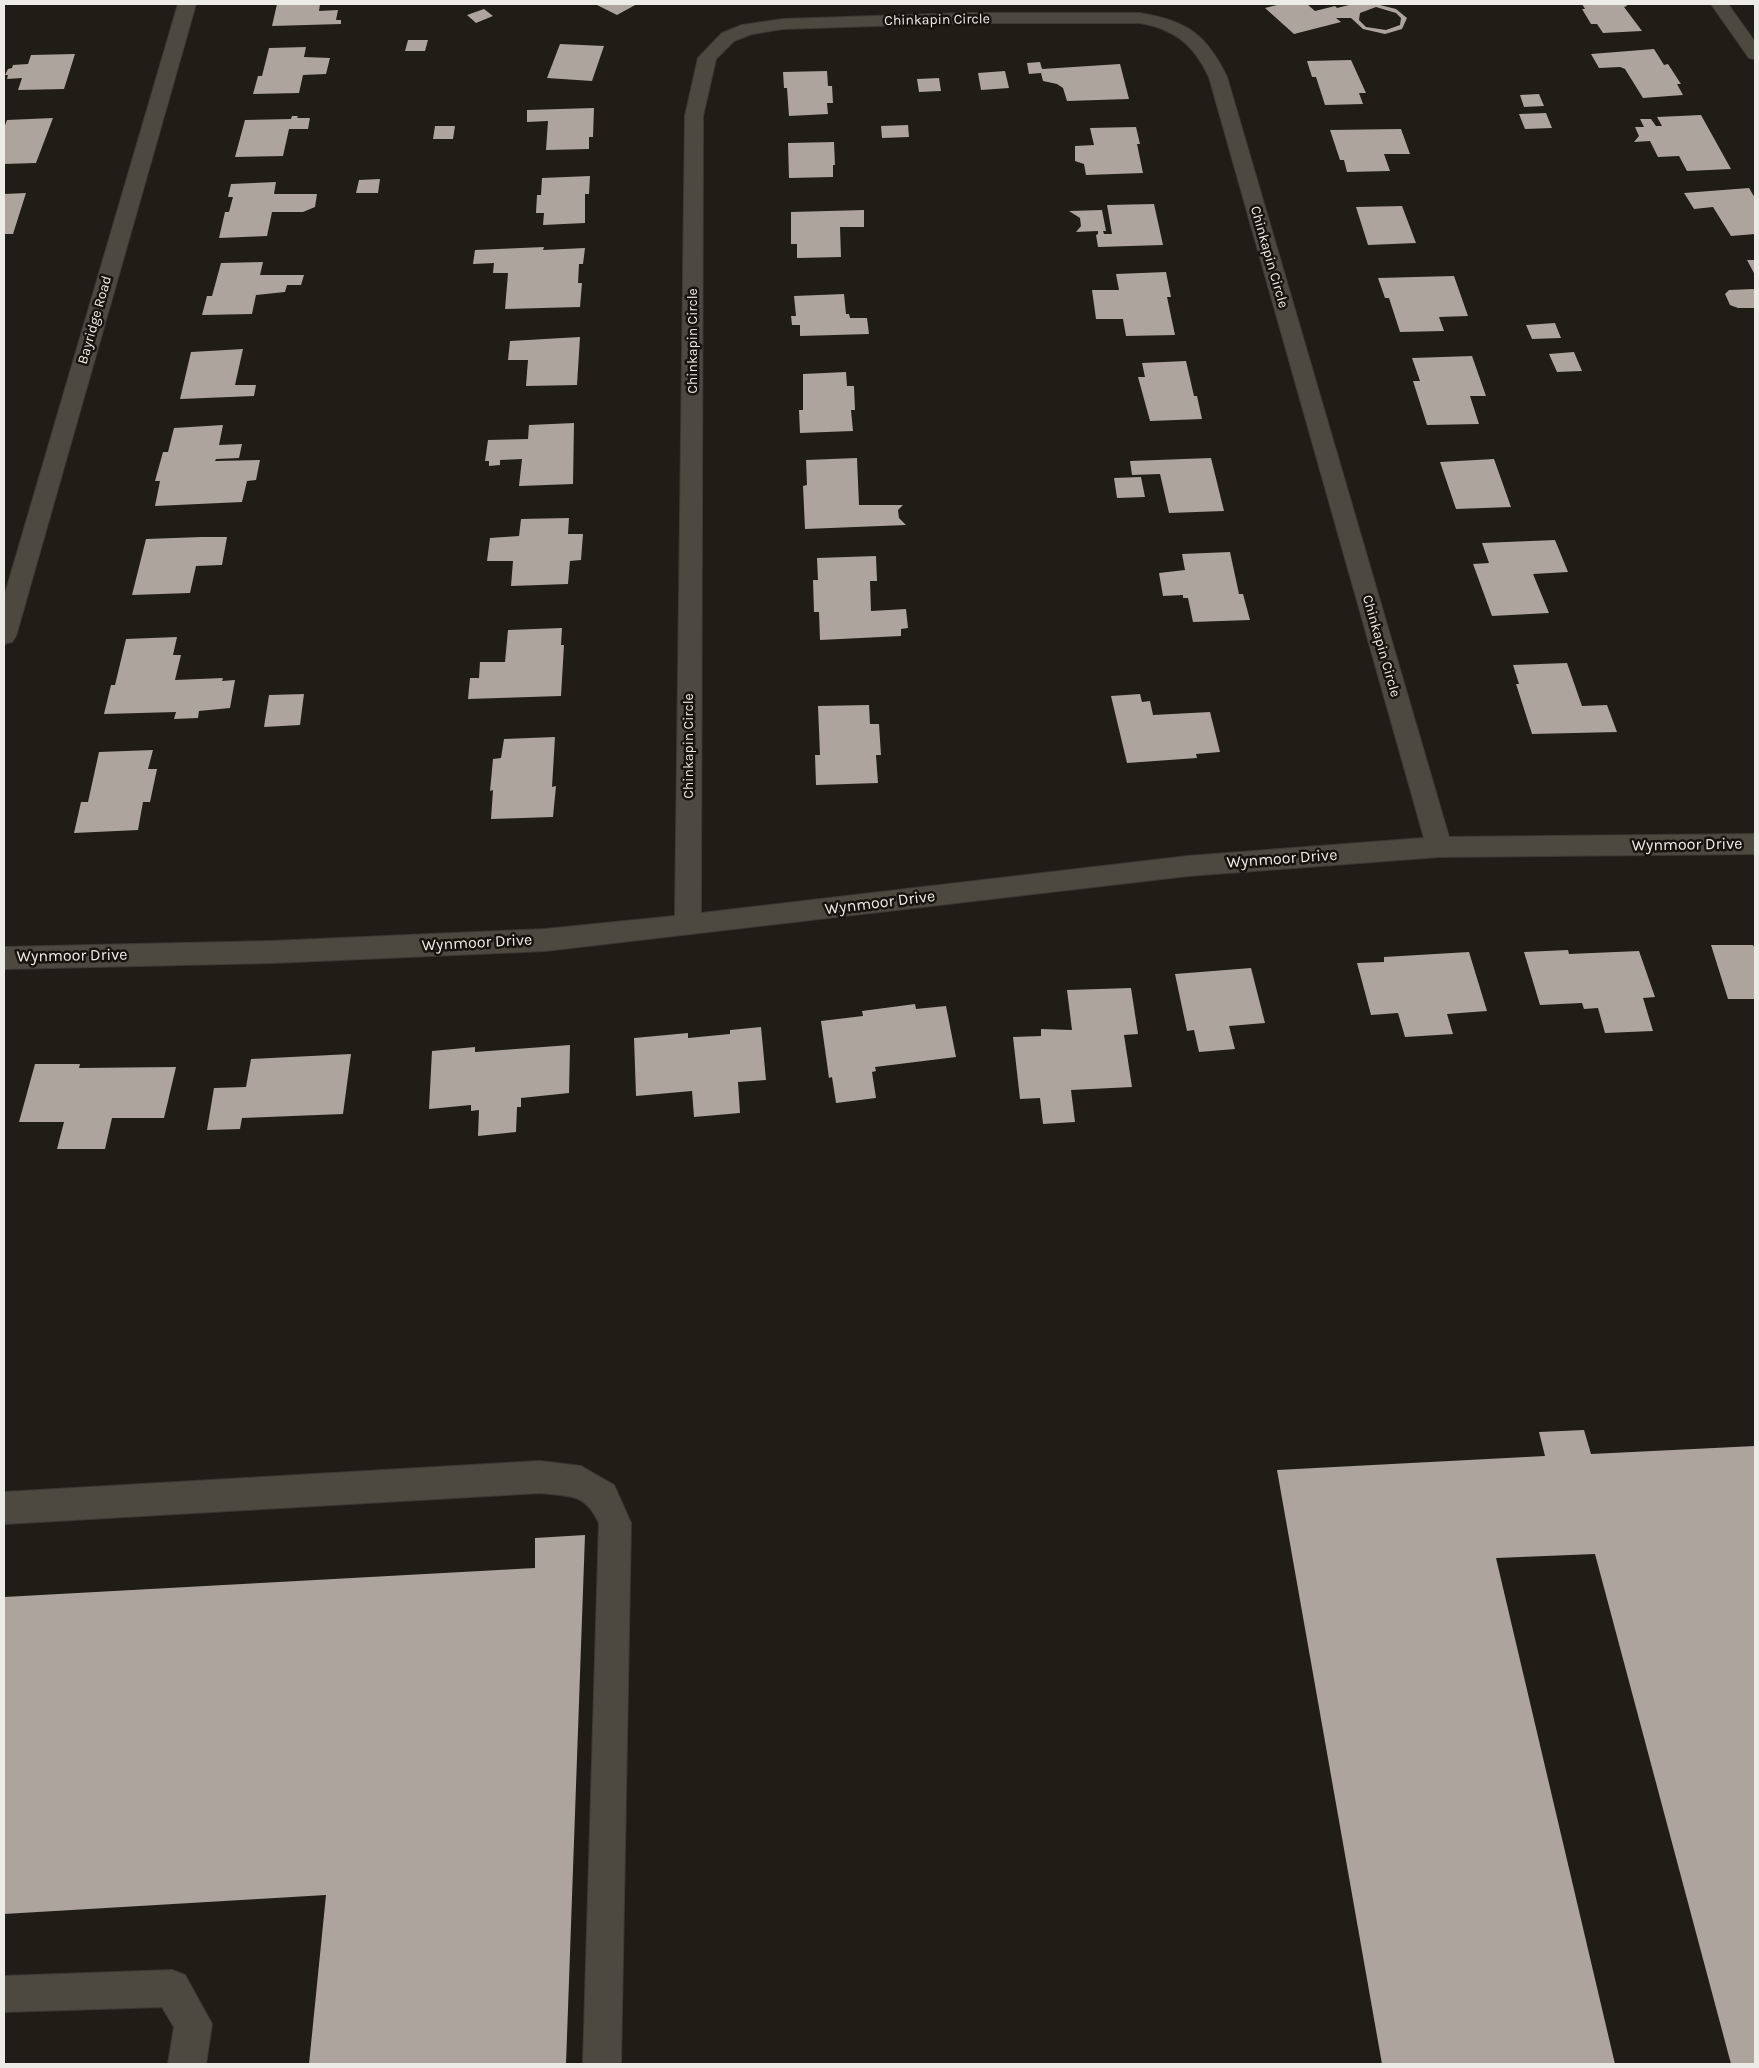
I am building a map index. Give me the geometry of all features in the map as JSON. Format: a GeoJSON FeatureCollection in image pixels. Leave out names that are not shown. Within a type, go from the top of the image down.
{"type":"FeatureCollection","features":[{"type":"Feature","properties":{"kind":"street","name":"Bayridge Road"},"geometry":{"type":"LineString","coordinates":[[4,636],[187,4]]}},
{"type":"Feature","properties":{"kind":"street"},"geometry":{"type":"LineString","coordinates":[[1719,4],[1755,54]]}},
{"type":"Feature","properties":{"kind":"street","name":"Chinkapin Circle"},"geometry":{"type":"LineString","coordinates":[[688,925],[694,116],[706,58],[728,37],[748,29],[783,24],[966,18],[1140,18],[1156,20],[1184,31],[1207,52],[1218,77],[1438,848]]}},
{"type":"Feature","properties":{"kind":"street","name":"Wynmoor Drive"},"geometry":{"type":"LineString","coordinates":[[4,958],[272,952],[545,940],[1188,866],[1438,848],[1755,844]]}},
{"type":"Feature","properties":{"kind":"street"},"geometry":{"type":"LineString","coordinates":[[4,1508],[540,1477],[581,1482],[603,1496],[616,1523],[602,2064]]}},
{"type":"Feature","properties":{"kind":"street"},"geometry":{"type":"LineString","coordinates":[[4,1994],[172,1988],[193,2024],[187,2064]]}},
{"type":"Feature","properties":{"kind":"building"},"geometry":{"type":"Polygon","coordinates":[[[277,4],[320,4],[319,11],[338,10],[336,20],[341,20],[341,24],[272,26],[277,4]]]}},
{"type":"Feature","properties":{"kind":"building"},"geometry":{"type":"Polygon","coordinates":[[[595,4],[637,4],[617,15],[595,4]]]}},
{"type":"Feature","properties":{"kind":"building"},"geometry":{"type":"Polygon","coordinates":[[[1281,4],[1307,4],[1315,11],[1335,6],[1337,8],[1353,4],[1376,4],[1396,9],[1407,18],[1402,29],[1385,34],[1363,29],[1351,18],[1336,18],[1341,22],[1294,34],[1265,8],[1281,4]],[[1376,7],[1360,13],[1359,20],[1366,27],[1386,30],[1400,25],[1401,18],[1396,13],[1376,7]]]}},
{"type":"Feature","properties":{"kind":"building"},"geometry":{"type":"Polygon","coordinates":[[[1582,4],[1626,4],[1627,6],[1624,7],[1642,31],[1603,33],[1597,24],[1591,24],[1582,9],[1585,9],[1582,4]]]}},
{"type":"Feature","properties":{"kind":"building"},"geometry":{"type":"Polygon","coordinates":[[[484,9],[493,16],[476,23],[467,15],[484,9]]]}},
{"type":"Feature","properties":{"kind":"building"},"geometry":{"type":"Polygon","coordinates":[[[408,40],[428,40],[425,51],[405,51],[408,40]]]}},
{"type":"Feature","properties":{"kind":"building"},"geometry":{"type":"Polygon","coordinates":[[[560,44],[604,46],[592,81],[547,78],[560,44]]]}},
{"type":"Feature","properties":{"kind":"building"},"geometry":{"type":"Polygon","coordinates":[[[306,47],[304,57],[330,58],[326,74],[303,75],[299,93],[253,94],[258,76],[262,76],[269,48],[306,47]]]}},
{"type":"Feature","properties":{"kind":"building"},"geometry":{"type":"Polygon","coordinates":[[[1654,49],[1664,65],[1668,64],[1681,84],[1677,84],[1683,95],[1643,98],[1625,69],[1620,67],[1599,68],[1591,54],[1654,49]]]}},
{"type":"Feature","properties":{"kind":"building"},"geometry":{"type":"Polygon","coordinates":[[[75,54],[64,89],[18,90],[22,78],[7,79],[8,75],[5,75],[13,65],[28,64],[31,55],[75,54]]]}},
{"type":"Feature","properties":{"kind":"building"},"geometry":{"type":"Polygon","coordinates":[[[1351,60],[1366,93],[1359,93],[1363,104],[1325,105],[1316,77],[1312,77],[1307,61],[1351,60]]]}},
{"type":"Feature","properties":{"kind":"building"},"geometry":{"type":"Polygon","coordinates":[[[1040,62],[1042,69],[1120,64],[1129,99],[1067,101],[1063,88],[1057,84],[1043,81],[1041,73],[1029,74],[1027,63],[1040,62]]]}},
{"type":"Feature","properties":{"kind":"building"},"geometry":{"type":"Polygon","coordinates":[[[827,71],[828,86],[832,86],[833,103],[827,103],[828,114],[789,116],[787,88],[784,88],[783,72],[827,71]]]}},
{"type":"Feature","properties":{"kind":"building"},"geometry":{"type":"Polygon","coordinates":[[[1005,71],[1009,88],[981,90],[978,73],[1005,71]]]}},
{"type":"Feature","properties":{"kind":"building"},"geometry":{"type":"Polygon","coordinates":[[[939,78],[941,91],[919,92],[917,79],[939,78]]]}},
{"type":"Feature","properties":{"kind":"building"},"geometry":{"type":"Polygon","coordinates":[[[1539,94],[1544,106],[1524,107],[1520,95],[1539,94]]]}},
{"type":"Feature","properties":{"kind":"building"},"geometry":{"type":"Polygon","coordinates":[[[594,108],[593,137],[589,137],[589,149],[546,150],[548,121],[527,122],[527,110],[594,108]]]}},
{"type":"Feature","properties":{"kind":"building"},"geometry":{"type":"Polygon","coordinates":[[[1546,113],[1552,128],[1525,129],[1519,114],[1546,113]]]}},
{"type":"Feature","properties":{"kind":"building"},"geometry":{"type":"Polygon","coordinates":[[[1701,115],[1731,169],[1687,171],[1679,156],[1658,157],[1650,141],[1634,142],[1639,136],[1635,127],[1644,127],[1640,119],[1651,119],[1656,126],[1662,126],[1657,117],[1701,115]]]}},
{"type":"Feature","properties":{"kind":"building"},"geometry":{"type":"Polygon","coordinates":[[[292,116],[310,118],[308,129],[289,129],[283,156],[235,157],[245,120],[291,119],[292,116]]]}},
{"type":"Feature","properties":{"kind":"building"},"geometry":{"type":"Polygon","coordinates":[[[53,118],[36,163],[4,164],[4,128],[7,120],[53,118]]]}},
{"type":"Feature","properties":{"kind":"building"},"geometry":{"type":"Polygon","coordinates":[[[908,125],[909,137],[882,138],[881,126],[908,125]]]}},
{"type":"Feature","properties":{"kind":"building"},"geometry":{"type":"Polygon","coordinates":[[[435,126],[455,126],[453,139],[433,139],[435,126]]]}},
{"type":"Feature","properties":{"kind":"building"},"geometry":{"type":"Polygon","coordinates":[[[1136,127],[1140,144],[1137,144],[1143,173],[1086,175],[1084,164],[1075,161],[1075,146],[1094,145],[1090,128],[1136,127]]]}},
{"type":"Feature","properties":{"kind":"building"},"geometry":{"type":"Polygon","coordinates":[[[1401,129],[1410,154],[1384,154],[1390,171],[1347,172],[1344,160],[1340,160],[1330,130],[1401,129]]]}},
{"type":"Feature","properties":{"kind":"building"},"geometry":{"type":"Polygon","coordinates":[[[834,142],[835,165],[833,165],[833,177],[789,178],[788,143],[834,142]]]}},
{"type":"Feature","properties":{"kind":"building"},"geometry":{"type":"Polygon","coordinates":[[[590,176],[589,194],[585,194],[585,223],[543,225],[544,213],[536,213],[537,195],[541,195],[542,178],[590,176]]]}},
{"type":"Feature","properties":{"kind":"building"},"geometry":{"type":"Polygon","coordinates":[[[380,179],[378,193],[356,193],[359,180],[380,179]]]}},
{"type":"Feature","properties":{"kind":"building"},"geometry":{"type":"Polygon","coordinates":[[[276,182],[274,194],[317,194],[315,207],[303,212],[272,212],[267,236],[219,238],[225,212],[229,212],[233,197],[228,197],[231,184],[276,182]]]}},
{"type":"Feature","properties":{"kind":"building"},"geometry":{"type":"Polygon","coordinates":[[[1749,188],[1755,198],[1755,234],[1731,236],[1713,207],[1694,209],[1684,193],[1749,188]]]}},
{"type":"Feature","properties":{"kind":"building"},"geometry":{"type":"Polygon","coordinates":[[[26,193],[13,234],[4,234],[4,194],[26,193]]]}},
{"type":"Feature","properties":{"kind":"building"},"geometry":{"type":"Polygon","coordinates":[[[1154,204],[1163,245],[1098,247],[1096,235],[1098,231],[1076,232],[1081,226],[1080,218],[1069,211],[1102,210],[1106,231],[1103,231],[1104,234],[1112,234],[1107,205],[1154,204]]]}},
{"type":"Feature","properties":{"kind":"building"},"geometry":{"type":"Polygon","coordinates":[[[1402,206],[1416,243],[1368,245],[1356,207],[1402,206]]]}},
{"type":"Feature","properties":{"kind":"building"},"geometry":{"type":"Polygon","coordinates":[[[864,210],[864,227],[840,227],[841,257],[797,258],[797,244],[791,244],[791,212],[864,210]]]}},
{"type":"Feature","properties":{"kind":"building"},"geometry":{"type":"Polygon","coordinates":[[[544,247],[543,250],[585,248],[583,264],[579,264],[578,283],[582,283],[580,307],[505,309],[508,273],[493,273],[494,263],[473,264],[475,250],[544,247]]]}},
{"type":"Feature","properties":{"kind":"building"},"geometry":{"type":"Polygon","coordinates":[[[1747,260],[1755,260],[1755,275],[1747,260]]]}},
{"type":"Feature","properties":{"kind":"building"},"geometry":{"type":"Polygon","coordinates":[[[263,262],[260,275],[304,275],[301,285],[287,285],[285,292],[256,295],[252,314],[202,315],[207,296],[212,296],[221,263],[263,262]]]}},
{"type":"Feature","properties":{"kind":"building"},"geometry":{"type":"Polygon","coordinates":[[[1166,272],[1171,297],[1167,297],[1175,335],[1126,336],[1123,319],[1096,319],[1092,290],[1119,290],[1116,274],[1166,272]]]}},
{"type":"Feature","properties":{"kind":"building"},"geometry":{"type":"Polygon","coordinates":[[[1454,276],[1468,316],[1439,317],[1444,331],[1400,332],[1389,298],[1385,298],[1378,278],[1454,276]]]}},
{"type":"Feature","properties":{"kind":"building"},"geometry":{"type":"Polygon","coordinates":[[[1729,290],[1755,290],[1755,308],[1738,308],[1730,305],[1725,294],[1729,290]]]}},
{"type":"Feature","properties":{"kind":"building"},"geometry":{"type":"Polygon","coordinates":[[[844,294],[846,314],[849,314],[850,318],[867,318],[869,334],[800,336],[800,325],[792,325],[791,316],[796,316],[794,296],[844,294]]]}},
{"type":"Feature","properties":{"kind":"building"},"geometry":{"type":"Polygon","coordinates":[[[1555,323],[1561,338],[1532,339],[1526,325],[1555,323]]]}},
{"type":"Feature","properties":{"kind":"building"},"geometry":{"type":"Polygon","coordinates":[[[580,337],[577,385],[526,386],[528,360],[508,360],[510,341],[580,337]]]}},
{"type":"Feature","properties":{"kind":"building"},"geometry":{"type":"Polygon","coordinates":[[[243,349],[235,385],[256,385],[254,396],[180,399],[191,352],[243,349]]]}},
{"type":"Feature","properties":{"kind":"building"},"geometry":{"type":"Polygon","coordinates":[[[1574,352],[1582,371],[1557,372],[1549,354],[1574,352]]]}},
{"type":"Feature","properties":{"kind":"building"},"geometry":{"type":"Polygon","coordinates":[[[1472,356],[1486,396],[1470,396],[1479,424],[1427,425],[1413,381],[1420,381],[1412,358],[1472,356]]]}},
{"type":"Feature","properties":{"kind":"building"},"geometry":{"type":"Polygon","coordinates":[[[1186,361],[1194,396],[1197,396],[1202,419],[1150,421],[1138,377],[1145,377],[1142,363],[1186,361]]]}},
{"type":"Feature","properties":{"kind":"building"},"geometry":{"type":"Polygon","coordinates":[[[846,372],[847,386],[854,386],[855,410],[851,410],[853,431],[800,433],[799,410],[803,410],[803,374],[846,372]]]}},
{"type":"Feature","properties":{"kind":"building"},"geometry":{"type":"Polygon","coordinates":[[[574,423],[573,484],[519,486],[522,459],[500,460],[500,465],[489,466],[489,461],[485,461],[488,440],[528,439],[529,425],[574,423]]]}},
{"type":"Feature","properties":{"kind":"building"},"geometry":{"type":"Polygon","coordinates":[[[223,425],[219,445],[242,444],[239,458],[216,459],[215,461],[260,460],[256,480],[247,481],[242,502],[155,506],[160,481],[155,481],[163,452],[168,452],[174,428],[223,425]]]}},
{"type":"Feature","properties":{"kind":"building"},"geometry":{"type":"Polygon","coordinates":[[[857,458],[859,505],[903,505],[898,510],[899,518],[906,525],[805,529],[803,486],[807,485],[806,460],[857,458]]]}},
{"type":"Feature","properties":{"kind":"building"},"geometry":{"type":"Polygon","coordinates":[[[1211,458],[1224,511],[1169,513],[1160,474],[1132,475],[1130,461],[1211,458]]]}},
{"type":"Feature","properties":{"kind":"building"},"geometry":{"type":"Polygon","coordinates":[[[1494,459],[1511,507],[1456,509],[1440,462],[1494,459]]]}},
{"type":"Feature","properties":{"kind":"building"},"geometry":{"type":"Polygon","coordinates":[[[1141,477],[1145,497],[1117,498],[1114,478],[1141,477]]]}},
{"type":"Feature","properties":{"kind":"building"},"geometry":{"type":"Polygon","coordinates":[[[569,518],[568,534],[583,534],[581,560],[570,561],[568,584],[511,586],[513,561],[487,561],[490,538],[519,536],[521,519],[569,518]]]}},
{"type":"Feature","properties":{"kind":"building"},"geometry":{"type":"Polygon","coordinates":[[[227,537],[222,565],[196,566],[190,593],[132,595],[146,539],[227,537]]]}},
{"type":"Feature","properties":{"kind":"building"},"geometry":{"type":"Polygon","coordinates":[[[1555,540],[1568,572],[1533,574],[1549,613],[1492,616],[1473,564],[1489,563],[1482,543],[1555,540]]]}},
{"type":"Feature","properties":{"kind":"building"},"geometry":{"type":"Polygon","coordinates":[[[1230,552],[1239,594],[1243,594],[1250,620],[1193,622],[1188,598],[1183,598],[1183,595],[1163,596],[1159,573],[1185,570],[1182,554],[1230,552]]]}},
{"type":"Feature","properties":{"kind":"building"},"geometry":{"type":"Polygon","coordinates":[[[876,556],[877,581],[870,581],[871,611],[906,609],[908,628],[901,629],[901,636],[820,640],[819,612],[814,612],[813,580],[818,580],[817,558],[876,556]]]}},
{"type":"Feature","properties":{"kind":"building"},"geometry":{"type":"Polygon","coordinates":[[[562,628],[561,645],[564,645],[561,696],[468,699],[470,678],[479,678],[480,662],[505,662],[508,630],[562,628]]]}},
{"type":"Feature","properties":{"kind":"building"},"geometry":{"type":"Polygon","coordinates":[[[177,637],[173,655],[181,655],[175,680],[223,678],[222,681],[235,680],[230,708],[199,711],[198,718],[174,719],[176,712],[104,714],[111,685],[115,685],[126,639],[177,637]]]}},
{"type":"Feature","properties":{"kind":"building"},"geometry":{"type":"Polygon","coordinates":[[[1567,663],[1582,706],[1607,705],[1617,732],[1532,734],[1516,684],[1519,684],[1513,665],[1567,663]]]}},
{"type":"Feature","properties":{"kind":"building"},"geometry":{"type":"Polygon","coordinates":[[[304,694],[300,725],[264,727],[269,695],[304,694]]]}},
{"type":"Feature","properties":{"kind":"building"},"geometry":{"type":"Polygon","coordinates":[[[1140,694],[1142,702],[1150,701],[1153,715],[1210,712],[1220,752],[1196,754],[1197,758],[1127,763],[1111,696],[1140,694]]]}},
{"type":"Feature","properties":{"kind":"building"},"geometry":{"type":"Polygon","coordinates":[[[869,705],[870,724],[879,724],[881,755],[876,755],[878,783],[816,785],[815,755],[820,755],[818,706],[869,705]]]}},
{"type":"Feature","properties":{"kind":"building"},"geometry":{"type":"Polygon","coordinates":[[[555,737],[552,787],[556,786],[553,817],[491,819],[493,790],[490,791],[493,759],[501,758],[504,739],[555,737]]]}},
{"type":"Feature","properties":{"kind":"building"},"geometry":{"type":"Polygon","coordinates":[[[153,750],[148,769],[157,769],[150,802],[143,802],[138,830],[74,833],[81,802],[88,802],[99,752],[153,750]]]}},
{"type":"Feature","properties":{"kind":"building"},"geometry":{"type":"Polygon","coordinates":[[[1711,945],[1753,945],[1755,949],[1755,999],[1728,999],[1711,945]]]}},
{"type":"Feature","properties":{"kind":"building"},"geometry":{"type":"Polygon","coordinates":[[[1568,950],[1569,954],[1639,951],[1655,997],[1643,998],[1653,1031],[1605,1033],[1598,1008],[1584,1009],[1582,1003],[1540,1005],[1524,952],[1568,950]]]}},
{"type":"Feature","properties":{"kind":"building"},"geometry":{"type":"Polygon","coordinates":[[[1469,952],[1487,1011],[1447,1014],[1453,1034],[1405,1037],[1398,1013],[1371,1015],[1357,963],[1384,962],[1384,957],[1469,952]]]}},
{"type":"Feature","properties":{"kind":"building"},"geometry":{"type":"Polygon","coordinates":[[[1251,968],[1265,1023],[1229,1026],[1235,1049],[1199,1052],[1194,1030],[1187,1031],[1175,974],[1251,968]]]}},
{"type":"Feature","properties":{"kind":"building"},"geometry":{"type":"Polygon","coordinates":[[[1131,988],[1138,1034],[1124,1035],[1132,1087],[1071,1090],[1075,1122],[1043,1124],[1040,1098],[1020,1099],[1013,1037],[1041,1036],[1041,1029],[1072,1030],[1067,990],[1131,988]]]}},
{"type":"Feature","properties":{"kind":"building"},"geometry":{"type":"Polygon","coordinates":[[[915,1004],[916,1009],[946,1006],[956,1057],[875,1067],[876,1071],[872,1072],[876,1098],[836,1103],[832,1077],[829,1078],[821,1021],[863,1016],[862,1011],[915,1004]]]}},
{"type":"Feature","properties":{"kind":"building"},"geometry":{"type":"Polygon","coordinates":[[[761,1027],[766,1080],[738,1082],[740,1113],[694,1117],[692,1091],[636,1096],[634,1038],[688,1033],[688,1038],[730,1034],[730,1030],[761,1027]]]}},
{"type":"Feature","properties":{"kind":"building"},"geometry":{"type":"Polygon","coordinates":[[[570,1045],[569,1093],[521,1098],[521,1107],[517,1107],[516,1132],[478,1136],[479,1110],[471,1111],[471,1105],[429,1109],[432,1051],[475,1047],[475,1052],[570,1045]]]}},
{"type":"Feature","properties":{"kind":"building"},"geometry":{"type":"Polygon","coordinates":[[[351,1054],[343,1114],[242,1118],[240,1129],[207,1130],[214,1088],[246,1087],[251,1059],[351,1054]]]}},
{"type":"Feature","properties":{"kind":"building"},"geometry":{"type":"Polygon","coordinates":[[[35,1064],[80,1064],[79,1068],[176,1067],[164,1118],[112,1118],[105,1149],[57,1149],[64,1122],[19,1122],[35,1064]]]}},
{"type":"Feature","properties":{"kind":"building"},"geometry":{"type":"Polygon","coordinates":[[[1584,1430],[1591,1454],[1755,1446],[1755,2064],[1731,2064],[1595,1554],[1496,1558],[1615,2064],[1382,2064],[1277,1470],[1545,1456],[1539,1432],[1584,1430]]]}},
{"type":"Feature","properties":{"kind":"building"},"geometry":{"type":"Polygon","coordinates":[[[585,1535],[566,2064],[309,2064],[326,1895],[4,1914],[4,1597],[535,1568],[535,1538],[585,1535]]]}}]}
